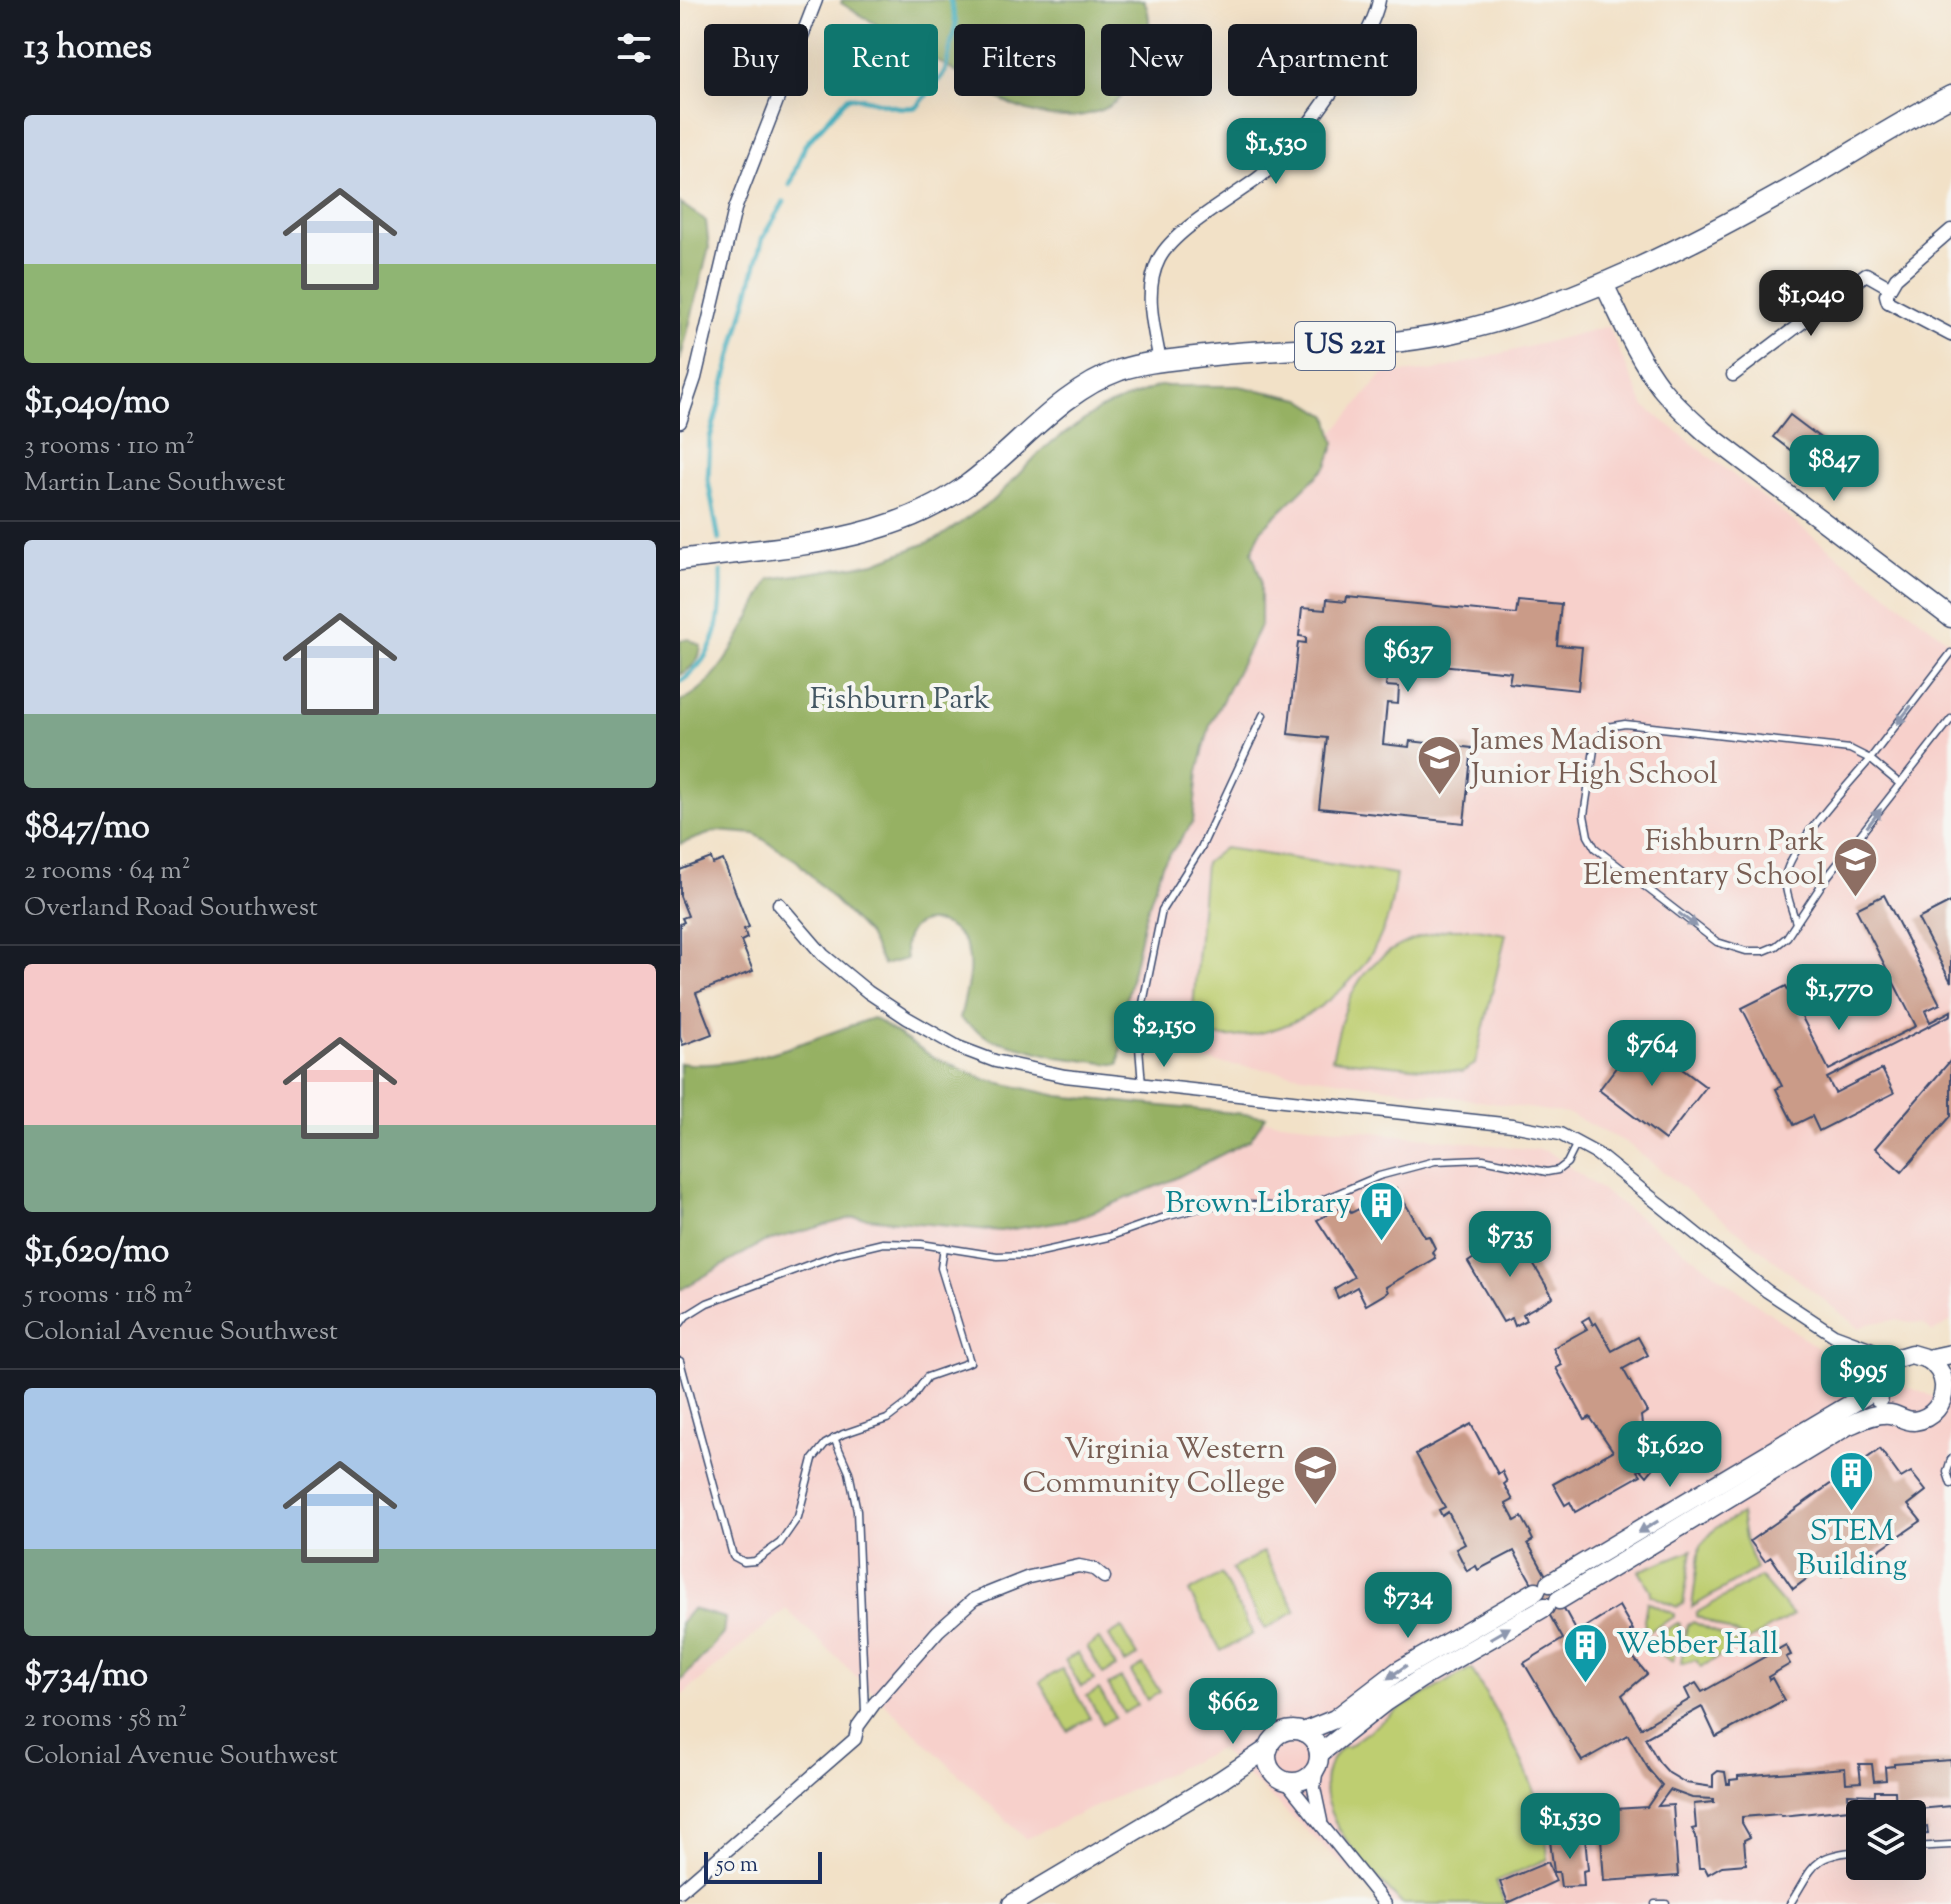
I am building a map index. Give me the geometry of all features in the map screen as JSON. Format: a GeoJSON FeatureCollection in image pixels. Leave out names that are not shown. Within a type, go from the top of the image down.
{"type":"FeatureCollection","features":[{"type":"Feature","properties":{"kind":"main road","name":"US 221"},"geometry":{"type":"LineString","coordinates":[[680,560],[842,538],[902,520],[965,487],[1055,407],[1078,390],[1120,371],[1160,361],[1252,350],[1381,343],[1452,333],[1579,295],[1798,184],[1951,96]]}},
{"type":"Feature","properties":{"kind":"main road"},"geometry":{"type":"LineString","coordinates":[[1604,284],[1639,354],[1659,386],[1677,406],[1705,432],[1951,618]]}},
{"type":"Feature","properties":{"kind":"main road"},"geometry":{"type":"LineString","coordinates":[[1911,1354],[1928,1359],[1940,1370],[1948,1385],[1941,1403],[1925,1418],[1914,1421],[1891,1413],[1879,1399],[1878,1385],[1883,1368],[1896,1358],[1911,1354]]}},
{"type":"Feature","properties":{"kind":"main road"},"geometry":{"type":"LineString","coordinates":[[1928,1359],[1951,1354]]}},
{"type":"Feature","properties":{"kind":"main road"},"geometry":{"type":"LineString","coordinates":[[1221,1780],[1255,1773],[1305,1780],[1318,1761],[1385,1702],[1878,1385]]}},
{"type":"Feature","properties":{"kind":"main road"},"geometry":{"type":"LineString","coordinates":[[1012,1904],[1221,1780],[1269,1748],[1285,1732],[1303,1732],[1335,1719],[1398,1671],[1548,1595],[1847,1426],[1868,1417],[1891,1413]]}},
{"type":"Feature","properties":{"kind":"main road"},"geometry":{"type":"LineString","coordinates":[[1303,1732],[1315,1742],[1318,1761]]}},
{"type":"Feature","properties":{"kind":"main road"},"geometry":{"type":"LineString","coordinates":[[1269,1748],[1267,1756],[1280,1777]]}},
{"type":"Feature","properties":{"kind":"street"},"geometry":{"type":"LineString","coordinates":[[680,422],[695,378],[735,209],[816,0]]}},
{"type":"Feature","properties":{"kind":"street"},"geometry":{"type":"LineString","coordinates":[[1160,361],[1151,306],[1153,275],[1158,261],[1175,240],[1258,178],[1291,147],[1364,42],[1379,0]]}},
{"type":"Feature","properties":{"kind":"street"},"geometry":{"type":"LineString","coordinates":[[1951,230],[1889,287],[1886,295],[1888,302],[1951,335]]}},
{"type":"Feature","properties":{"kind":"street"},"geometry":{"type":"LineString","coordinates":[[1733,375],[1866,274],[1889,287]]}},
{"type":"Feature","properties":{"kind":"street"},"geometry":{"type":"LineString","coordinates":[[779,904],[823,955],[868,992],[907,1018],[958,1047],[1034,1071],[1512,1125],[1560,1134],[1604,1160],[1767,1291],[1834,1335],[1896,1358]]}},
{"type":"Feature","properties":{"kind":"street"},"geometry":{"type":"LineString","coordinates":[[1834,1335],[1878,1385]]}},
{"type":"Feature","properties":{"kind":"street"},"geometry":{"type":"LineString","coordinates":[[680,1891],[855,1739],[858,1726],[865,1716],[938,1631],[974,1599],[1029,1577],[1079,1566],[1094,1569],[1104,1577]]}},
{"type":"Feature","properties":{"kind":"street"},"geometry":{"type":"LineString","coordinates":[[1318,1761],[1314,1788],[1322,1824]]}},
{"type":"Feature","properties":{"kind":"street"},"geometry":{"type":"LineString","coordinates":[[1280,1777],[1322,1824],[1385,1904]]}},
{"type":"Feature","properties":{"kind":"lane"},"geometry":{"type":"LineString","coordinates":[[1796,923],[1785,881],[1786,869],[1802,842],[1951,653]]}},
{"type":"Feature","properties":{"kind":"lane"},"geometry":{"type":"LineString","coordinates":[[1142,1085],[1139,1047],[1141,1013],[1162,910],[1201,848],[1263,715]]}},
{"type":"Feature","properties":{"kind":"lane"},"geometry":{"type":"LineString","coordinates":[[1900,784],[1870,759],[1850,749],[1625,724],[1607,727],[1595,743],[1584,815],[1588,836],[1595,848],[1626,874],[1726,947],[1764,951],[1787,937],[1824,881],[1951,719]]}},
{"type":"Feature","properties":{"kind":"lane"},"geometry":{"type":"LineString","coordinates":[[680,1324],[686,1316],[707,1303],[837,1254],[883,1243],[921,1244],[997,1256],[1056,1250],[1208,1206],[1298,1207],[1313,1204],[1379,1176],[1435,1161],[1483,1159],[1547,1172],[1558,1170],[1567,1163],[1577,1143]]}},
{"type":"Feature","properties":{"kind":"lane"},"geometry":{"type":"LineString","coordinates":[[680,1361],[733,1556],[740,1561],[755,1561],[780,1543],[798,1517],[818,1450],[834,1438],[887,1419],[908,1403],[927,1377],[970,1362],[941,1268],[944,1247]]}},
{"type":"Feature","properties":{"kind":"lane"},"geometry":{"type":"LineString","coordinates":[[834,1438],[849,1472],[857,1511],[865,1716]]}},
{"type":"Feature","properties":{"kind":"lane"},"geometry":{"type":"LineString","coordinates":[[1951,1459],[1947,1472],[1951,1484]]}},
{"type":"Feature","properties":{"kind":"lane"},"geometry":{"type":"LineString","coordinates":[[1926,1846],[1951,1845]]}},
{"type":"Feature","properties":{"kind":"lane"},"geometry":{"type":"LineString","coordinates":[[1790,1904],[1813,1867],[1823,1857],[1846,1852]]}},
{"type":"Feature","properties":{"kind":"lane"},"geometry":{"type":"LineString","coordinates":[[1655,1904],[1666,1904]]}},
{"type":"Feature","properties":{"kind":"shaded area","name":"James Madison Junior High School"},"geometry":{"type":"Polygon","coordinates":[[[1608,326],[1644,406],[1951,643],[1951,1321],[1933,1332],[1923,1324],[1896,1320],[1859,1328],[1627,1143],[1569,1114],[1124,1049],[934,911],[1383,374],[1438,370],[1608,326]]]}},
{"type":"Feature","properties":{"kind":"shaded area","name":"Virginia Western Community College"},"geometry":{"type":"Polygon","coordinates":[[[1179,1111],[1548,1151],[1834,1360],[1951,1403],[1951,1904],[1385,1904],[1219,1749],[1026,1839],[786,1609],[680,1697],[680,1278],[768,1168],[1179,1111]]]}},
{"type":"Feature","properties":{"kind":"green space"},"geometry":{"type":"Polygon","coordinates":[[[842,0],[1144,0],[1149,24],[1101,24],[1101,96],[1121,96],[1099,111],[1065,117],[1048,116],[993,96],[1085,96],[1085,24],[954,24],[954,72],[938,62],[938,24],[875,24],[841,3],[842,0]]]}},
{"type":"Feature","properties":{"kind":"green space"},"geometry":{"type":"Polygon","coordinates":[[[680,203],[706,221],[709,248],[680,361],[680,203]]]}},
{"type":"Feature","properties":{"kind":"green space","name":"Fishburn Park"},"geometry":{"type":"Polygon","coordinates":[[[1159,386],[1239,386],[1301,399],[1328,416],[1335,443],[1327,466],[1261,530],[1252,552],[1261,579],[1261,624],[1210,725],[1198,772],[1193,822],[1162,865],[1144,920],[1126,1002],[1119,1065],[1057,1057],[990,1039],[960,1019],[968,984],[969,957],[961,937],[940,923],[918,924],[910,931],[906,942],[906,959],[883,965],[868,935],[797,861],[755,834],[717,831],[680,844],[680,701],[695,693],[721,666],[770,579],[875,563],[937,539],[995,499],[1043,449],[1100,409],[1159,386]]]}},
{"type":"Feature","properties":{"kind":"green space"},"geometry":{"type":"Polygon","coordinates":[[[689,639],[701,646],[699,656],[695,664],[680,675],[680,640],[689,639]]]}},
{"type":"Feature","properties":{"kind":"green space"},"geometry":{"type":"Polygon","coordinates":[[[1224,848],[1396,874],[1389,912],[1378,941],[1348,983],[1308,1014],[1260,1033],[1234,1037],[1191,1033],[1205,863],[1224,848]]]}},
{"type":"Feature","properties":{"kind":"green space"},"geometry":{"type":"Polygon","coordinates":[[[1449,929],[1477,929],[1506,934],[1475,1064],[1462,1072],[1332,1059],[1346,1009],[1366,972],[1399,946],[1449,929]]]}},
{"type":"Feature","properties":{"kind":"green space"},"geometry":{"type":"Polygon","coordinates":[[[873,1018],[933,1057],[987,1080],[1059,1096],[1266,1116],[1250,1140],[1172,1180],[1075,1219],[1000,1231],[855,1217],[764,1242],[680,1290],[680,1063],[705,1064],[754,1058],[873,1018]]]}},
{"type":"Feature","properties":{"kind":"green space"},"geometry":{"type":"Polygon","coordinates":[[[1741,1514],[1746,1544],[1756,1569],[1692,1607],[1700,1546],[1716,1528],[1741,1514]]]}},
{"type":"Feature","properties":{"kind":"green space"},"geometry":{"type":"Polygon","coordinates":[[[1692,1550],[1683,1604],[1677,1607],[1650,1595],[1651,1591],[1639,1571],[1692,1550]]]}},
{"type":"Feature","properties":{"kind":"green space"},"geometry":{"type":"Polygon","coordinates":[[[1263,1552],[1296,1611],[1265,1629],[1232,1569],[1263,1552]]]}},
{"type":"Feature","properties":{"kind":"green space"},"geometry":{"type":"Polygon","coordinates":[[[1221,1574],[1253,1634],[1221,1651],[1189,1592],[1221,1574]]]}},
{"type":"Feature","properties":{"kind":"green space"},"geometry":{"type":"Polygon","coordinates":[[[1760,1577],[1793,1615],[1749,1640],[1696,1616],[1696,1613],[1760,1577]]]}},
{"type":"Feature","properties":{"kind":"green space"},"geometry":{"type":"Polygon","coordinates":[[[1647,1602],[1674,1614],[1674,1617],[1646,1633],[1644,1620],[1647,1602]]]}},
{"type":"Feature","properties":{"kind":"green space"},"geometry":{"type":"Polygon","coordinates":[[[692,1609],[725,1618],[723,1634],[680,1682],[680,1623],[692,1609]]]}},
{"type":"Feature","properties":{"kind":"green space"},"geometry":{"type":"Polygon","coordinates":[[[1693,1622],[1741,1644],[1701,1667],[1696,1660],[1681,1664],[1687,1625],[1693,1622]]]}},
{"type":"Feature","properties":{"kind":"green space"},"geometry":{"type":"Polygon","coordinates":[[[1678,1623],[1673,1662],[1658,1653],[1648,1640],[1678,1623]]]}},
{"type":"Feature","properties":{"kind":"green space"},"geometry":{"type":"Polygon","coordinates":[[[1122,1628],[1138,1656],[1125,1663],[1109,1636],[1122,1628]]]}},
{"type":"Feature","properties":{"kind":"green space"},"geometry":{"type":"Polygon","coordinates":[[[1099,1639],[1116,1667],[1103,1674],[1087,1647],[1099,1639]]]}},
{"type":"Feature","properties":{"kind":"green space"},"geometry":{"type":"Polygon","coordinates":[[[1078,1653],[1094,1680],[1081,1687],[1065,1660],[1078,1653]]]}},
{"type":"Feature","properties":{"kind":"green space"},"geometry":{"type":"Polygon","coordinates":[[[1143,1665],[1160,1692],[1147,1700],[1131,1672],[1143,1665]]]}},
{"type":"Feature","properties":{"kind":"green space"},"geometry":{"type":"Polygon","coordinates":[[[1471,1668],[1531,1783],[1545,1832],[1548,1859],[1496,1881],[1505,1904],[1402,1904],[1354,1851],[1340,1830],[1329,1808],[1325,1787],[1329,1766],[1343,1746],[1347,1747],[1396,1711],[1471,1668]]]}},
{"type":"Feature","properties":{"kind":"green space"},"geometry":{"type":"Polygon","coordinates":[[[1062,1669],[1090,1718],[1068,1731],[1040,1682],[1062,1669]]]}},
{"type":"Feature","properties":{"kind":"green space"},"geometry":{"type":"Polygon","coordinates":[[[1121,1678],[1137,1705],[1124,1713],[1108,1685],[1121,1678]]]}},
{"type":"Feature","properties":{"kind":"green space"},"geometry":{"type":"Polygon","coordinates":[[[1099,1689],[1115,1717],[1103,1724],[1087,1696],[1099,1689]]]}},
{"type":"Feature","properties":{"kind":"building"},"geometry":{"type":"Polygon","coordinates":[[[1790,415],[1851,461],[1834,483],[1773,437],[1790,415]]]}},
{"type":"Feature","properties":{"kind":"building"},"geometry":{"type":"Polygon","coordinates":[[[1347,597],[1516,614],[1518,600],[1561,604],[1557,645],[1582,647],[1578,690],[1509,683],[1511,672],[1389,660],[1386,686],[1399,687],[1398,704],[1387,703],[1383,744],[1409,747],[1410,741],[1472,748],[1464,823],[1319,808],[1327,738],[1288,734],[1298,642],[1306,643],[1306,637],[1299,636],[1302,608],[1325,610],[1326,600],[1346,602],[1347,597]]]}},
{"type":"Feature","properties":{"kind":"building"},"geometry":{"type":"Polygon","coordinates":[[[711,858],[713,864],[723,860],[749,927],[744,929],[747,938],[741,941],[753,971],[696,993],[712,1034],[683,1045],[680,1037],[680,924],[684,922],[682,918],[688,916],[680,896],[680,870],[711,858]]]}},
{"type":"Feature","properties":{"kind":"building"},"geometry":{"type":"Polygon","coordinates":[[[1884,895],[1940,1004],[1925,1011],[1930,1022],[1951,1011],[1951,1015],[1827,1078],[1835,1093],[1882,1069],[1894,1093],[1819,1131],[1812,1116],[1794,1125],[1776,1089],[1782,1086],[1742,1008],[1786,986],[1829,1070],[1916,1026],[1856,909],[1884,895]]]}},
{"type":"Feature","properties":{"kind":"building"},"geometry":{"type":"Polygon","coordinates":[[[1951,902],[1951,982],[1918,919],[1951,902]]]}},
{"type":"Feature","properties":{"kind":"building"},"geometry":{"type":"Polygon","coordinates":[[[1639,1037],[1706,1087],[1665,1140],[1599,1090],[1639,1037]]]}},
{"type":"Feature","properties":{"kind":"building"},"geometry":{"type":"Polygon","coordinates":[[[1951,1060],[1951,1116],[1902,1172],[1875,1148],[1951,1060]]]}},
{"type":"Feature","properties":{"kind":"building","name":"Brown Library"},"geometry":{"type":"Polygon","coordinates":[[[1396,1188],[1425,1237],[1429,1236],[1435,1248],[1432,1252],[1435,1258],[1386,1287],[1388,1292],[1366,1305],[1357,1287],[1338,1298],[1334,1289],[1354,1277],[1317,1220],[1347,1204],[1351,1213],[1375,1201],[1373,1196],[1385,1189],[1388,1192],[1396,1188]]]}},
{"type":"Feature","properties":{"kind":"building"},"geometry":{"type":"Polygon","coordinates":[[[1514,1232],[1553,1297],[1523,1314],[1526,1320],[1515,1326],[1512,1318],[1503,1322],[1468,1262],[1514,1232]]]}},
{"type":"Feature","properties":{"kind":"building"},"geometry":{"type":"Polygon","coordinates":[[[1589,1317],[1593,1325],[1596,1323],[1612,1351],[1638,1337],[1648,1355],[1623,1369],[1647,1412],[1641,1416],[1643,1433],[1652,1451],[1661,1459],[1647,1476],[1641,1469],[1638,1471],[1641,1475],[1575,1512],[1570,1502],[1565,1505],[1553,1484],[1613,1451],[1590,1417],[1585,1420],[1556,1368],[1562,1365],[1553,1348],[1587,1329],[1582,1321],[1589,1317]]]}},
{"type":"Feature","properties":{"kind":"building"},"geometry":{"type":"Polygon","coordinates":[[[1471,1424],[1498,1474],[1502,1471],[1507,1482],[1504,1484],[1513,1500],[1506,1504],[1515,1521],[1522,1517],[1531,1533],[1533,1540],[1528,1543],[1577,1632],[1619,1606],[1633,1630],[1630,1631],[1633,1657],[1647,1674],[1622,1695],[1641,1728],[1690,1699],[1685,1689],[1696,1683],[1702,1692],[1786,1645],[1791,1655],[1786,1657],[1790,1664],[1768,1677],[1769,1680],[1772,1678],[1784,1700],[1716,1737],[1702,1707],[1645,1738],[1669,1773],[1686,1783],[1713,1787],[1713,1775],[1718,1771],[1725,1772],[1727,1784],[1730,1784],[1730,1780],[1738,1779],[1738,1776],[1845,1768],[1846,1783],[1861,1782],[1859,1764],[1872,1764],[1874,1781],[1886,1780],[1885,1767],[1894,1764],[1951,1760],[1951,1806],[1926,1808],[1926,1800],[1895,1800],[1895,1791],[1875,1791],[1875,1795],[1848,1794],[1846,1809],[1742,1817],[1750,1837],[1744,1840],[1746,1864],[1722,1866],[1708,1874],[1705,1868],[1699,1868],[1696,1836],[1692,1829],[1696,1828],[1694,1804],[1714,1802],[1714,1799],[1692,1798],[1670,1790],[1658,1806],[1673,1805],[1678,1876],[1604,1881],[1599,1810],[1647,1807],[1662,1785],[1628,1735],[1582,1761],[1524,1663],[1563,1639],[1514,1551],[1478,1570],[1476,1566],[1467,1571],[1456,1549],[1465,1544],[1448,1512],[1442,1516],[1439,1510],[1445,1507],[1416,1454],[1471,1424]]]}},
{"type":"Feature","properties":{"kind":"building","name":"STEM Building"},"geometry":{"type":"Polygon","coordinates":[[[1880,1449],[1901,1478],[1911,1472],[1926,1491],[1908,1505],[1921,1521],[1842,1575],[1832,1560],[1793,1589],[1771,1557],[1765,1561],[1750,1541],[1880,1449]]]}},
{"type":"Feature","properties":{"kind":"building"},"geometry":{"type":"Polygon","coordinates":[[[1585,1837],[1588,1870],[1583,1871],[1584,1886],[1561,1887],[1559,1872],[1554,1872],[1550,1841],[1585,1837]]]}},
{"type":"Feature","properties":{"kind":"building"},"geometry":{"type":"Polygon","coordinates":[[[1548,1862],[1556,1881],[1508,1903],[1500,1882],[1548,1862]]]}},
{"type":"Feature","properties":{"kind":"waterway"},"geometry":{"type":"LineString","coordinates":[[790,185],[805,145],[848,97],[898,107],[917,107],[945,72],[956,23],[950,0]]}},
{"type":"Feature","properties":{"kind":"waterway"},"geometry":{"type":"LineString","coordinates":[[719,540],[708,480],[710,438],[763,237],[784,202]]}},
{"type":"Feature","properties":{"kind":"waterway"},"geometry":{"type":"LineString","coordinates":[[680,682],[703,660],[716,633],[721,572]]}},
{"type":"Feature","properties":{"kind":"place","name":"James Madison Junior High School"},"geometry":{"type":"Point","coordinates":[1440,797]}},
{"type":"Feature","properties":{"kind":"place","name":"Fishburn Park Elementary School"},"geometry":{"type":"Point","coordinates":[1856,898]}},
{"type":"Feature","properties":{"kind":"place","name":"Brown Library"},"geometry":{"type":"Point","coordinates":[1382,1243]}},
{"type":"Feature","properties":{"kind":"place","name":"Virginia Western Community College"},"geometry":{"type":"Point","coordinates":[1316,1506]}},
{"type":"Feature","properties":{"kind":"place","name":"STEM Building"},"geometry":{"type":"Point","coordinates":[1852,1513]}},
{"type":"Feature","properties":{"kind":"place","name":"Webber Hall"},"geometry":{"type":"Point","coordinates":[1585,1684]}}]}
